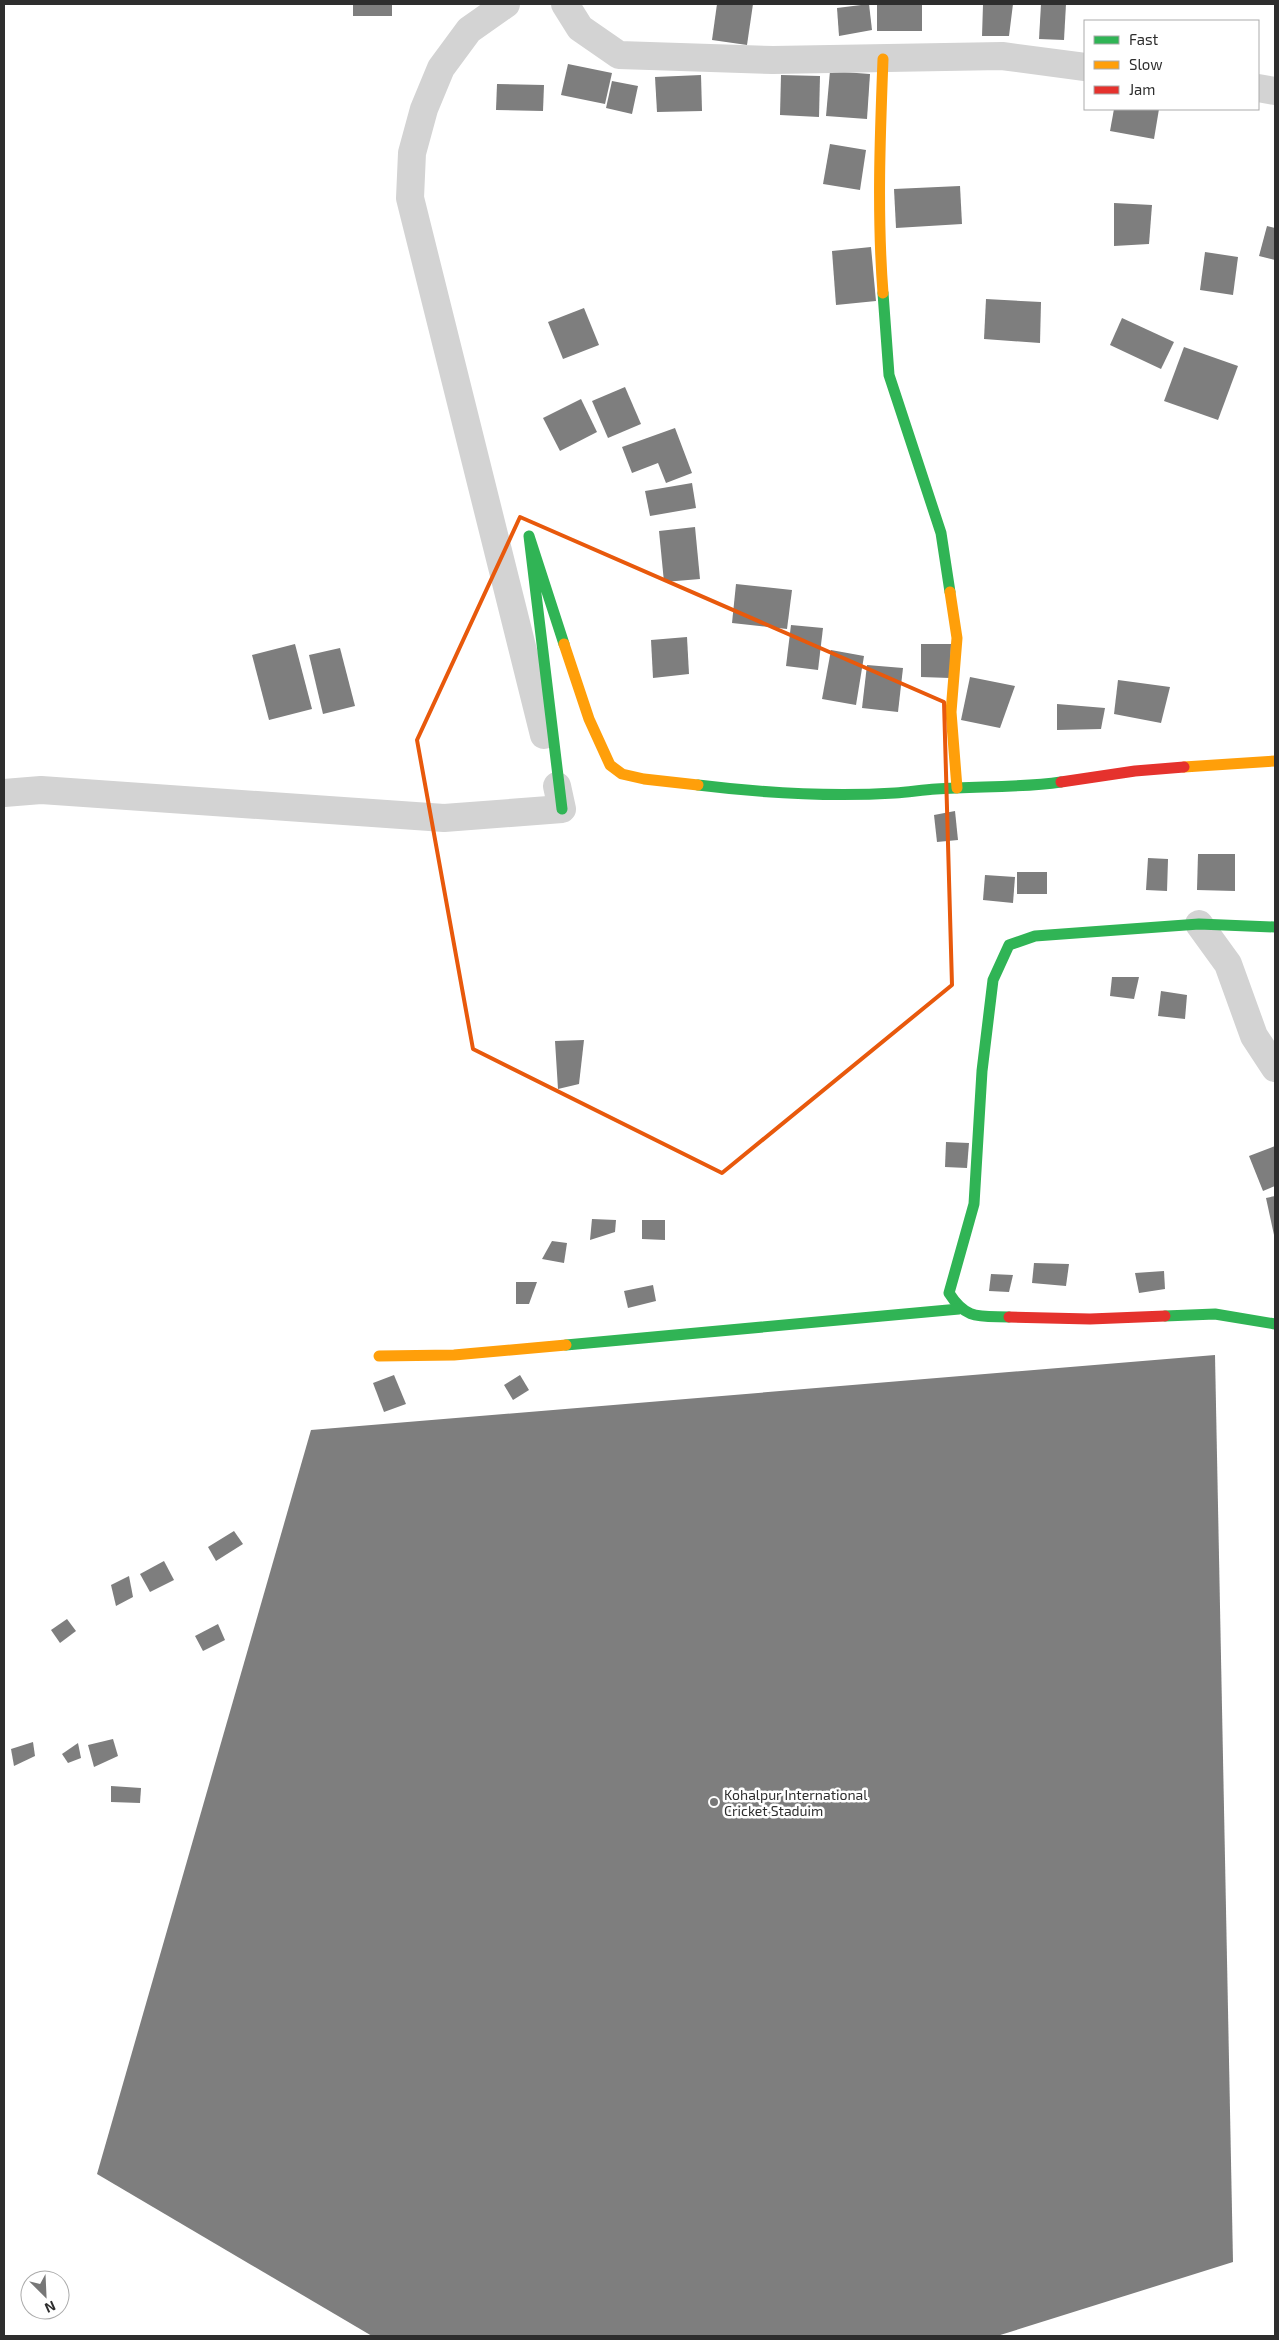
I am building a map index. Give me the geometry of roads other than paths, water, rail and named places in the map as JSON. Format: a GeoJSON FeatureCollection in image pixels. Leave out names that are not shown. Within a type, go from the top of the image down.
{"type":"FeatureCollection","features":[{"type":"Feature","properties":{"kind":"street"},"geometry":{"type":"LineString","coordinates":[[506,4],[469,30],[441,68],[424,109],[412,153],[410,198],[562,809]]}},
{"type":"Feature","properties":{"kind":"street"},"geometry":{"type":"LineString","coordinates":[[565,4],[580,28],[619,54],[773,60],[1002,56],[1084,67]]}},
{"type":"Feature","properties":{"kind":"street"},"geometry":{"type":"LineString","coordinates":[[883,59],[879,149],[879,245],[889,375],[941,533],[957,638],[951,712],[957,788]]}},
{"type":"Feature","properties":{"kind":"street"},"geometry":{"type":"LineString","coordinates":[[1259,88],[1275,91]]}},
{"type":"Feature","properties":{"kind":"street"},"geometry":{"type":"LineString","coordinates":[[562,809],[529,536],[589,719],[610,766],[622,774],[644,779],[744,791],[814,794],[894,793],[957,788],[1031,786],[1136,771],[1275,761]]}},
{"type":"Feature","properties":{"kind":"street"},"geometry":{"type":"LineString","coordinates":[[4,793],[41,790],[444,818],[562,809]]}},
{"type":"Feature","properties":{"kind":"street"},"geometry":{"type":"LineString","coordinates":[[1199,924],[1228,964],[1254,1036],[1275,1068]]}},
{"type":"Feature","properties":{"kind":"street"},"geometry":{"type":"LineString","coordinates":[[959,1309],[949,1293],[974,1204],[982,1071],[994,980],[1009,945],[1035,936],[1199,924],[1275,927]]}},
{"type":"Feature","properties":{"kind":"street"},"geometry":{"type":"LineString","coordinates":[[379,1356],[454,1354],[959,1309],[978,1316],[1090,1319],[1215,1314],[1275,1324]]}},
{"type":"Feature","properties":{"kind":"place","name":"Kohalpur International Cricket Staduim"},"geometry":{"type":"Point","coordinates":[714,1802]}}]}
